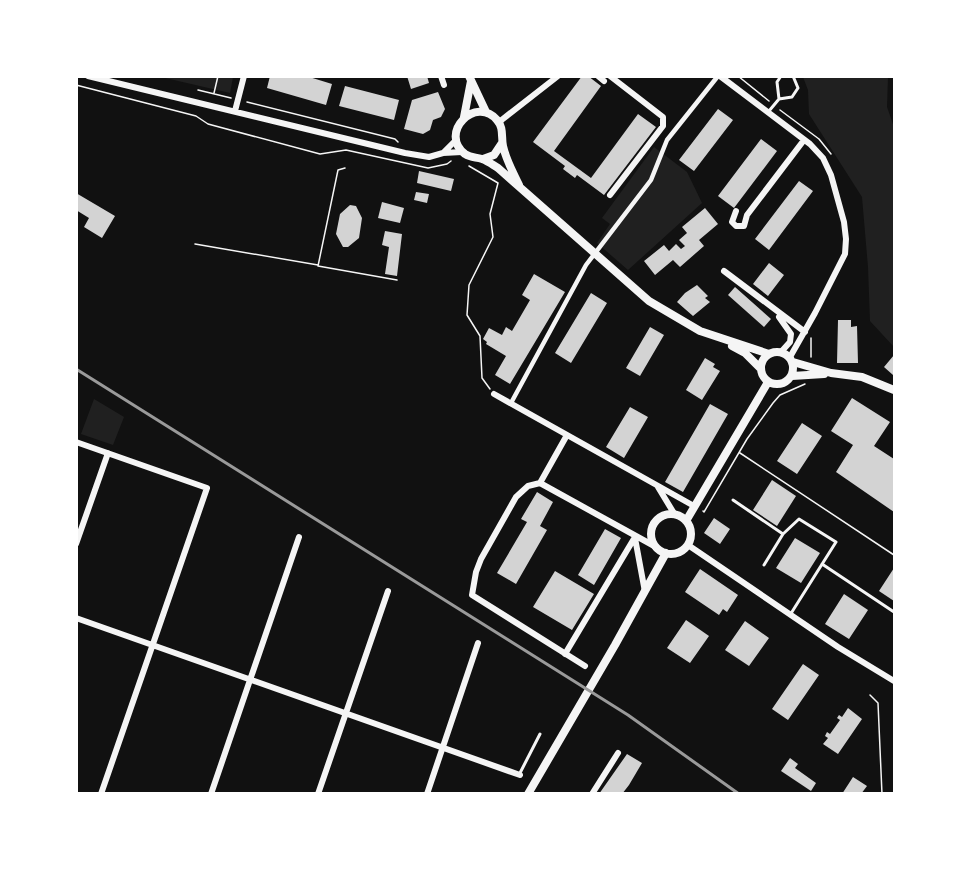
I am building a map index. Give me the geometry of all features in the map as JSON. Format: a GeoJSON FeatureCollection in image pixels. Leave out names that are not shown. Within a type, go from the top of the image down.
{"type":"FeatureCollection","features":[{"type":"Feature","properties":{"kind":"street"},"geometry":{"type":"LineString","coordinates":[[88,76],[405,153],[429,157],[443,153],[462,152]]}},
{"type":"Feature","properties":{"kind":"street"},"geometry":{"type":"LineString","coordinates":[[236,111],[244,76]]}},
{"type":"Feature","properties":{"kind":"street"},"geometry":{"type":"LineString","coordinates":[[441,76],[444,85]]}},
{"type":"Feature","properties":{"kind":"street"},"geometry":{"type":"LineString","coordinates":[[499,122],[558,76]]}},
{"type":"Feature","properties":{"kind":"street"},"geometry":{"type":"LineString","coordinates":[[511,403],[586,265],[651,180],[667,140],[719,76],[804,140],[823,158],[844,222],[845,254],[808,334],[792,360],[792,376]]}},
{"type":"Feature","properties":{"kind":"street"},"geometry":{"type":"LineString","coordinates":[[604,78],[663,117],[664,121],[663,126],[610,195]]}},
{"type":"Feature","properties":{"kind":"street"},"geometry":{"type":"LineString","coordinates":[[470,79],[464,117],[456,128],[456,140],[462,152],[471,158],[483,159],[494,155],[502,143]]}},
{"type":"Feature","properties":{"kind":"street"},"geometry":{"type":"LineString","coordinates":[[470,79],[486,112],[499,122],[503,133],[502,143],[519,185]]}},
{"type":"Feature","properties":{"kind":"street"},"geometry":{"type":"LineString","coordinates":[[464,117],[475,112],[486,112]]}},
{"type":"Feature","properties":{"kind":"street"},"geometry":{"type":"LineString","coordinates":[[443,153],[456,140]]}},
{"type":"Feature","properties":{"kind":"street"},"geometry":{"type":"LineString","coordinates":[[736,211],[732,222],[736,226],[744,226],[747,215],[804,140]]}},
{"type":"Feature","properties":{"kind":"street"},"geometry":{"type":"LineString","coordinates":[[483,159],[519,185],[649,301],[700,331],[769,354],[781,352],[790,342],[791,334],[773,309]]}},
{"type":"Feature","properties":{"kind":"street"},"geometry":{"type":"LineString","coordinates":[[724,271],[808,334]]}},
{"type":"Feature","properties":{"kind":"street"},"geometry":{"type":"LineString","coordinates":[[719,338],[745,353],[761,369]]}},
{"type":"Feature","properties":{"kind":"street"},"geometry":{"type":"LineString","coordinates":[[781,352],[810,371]]}},
{"type":"Feature","properties":{"kind":"street"},"geometry":{"type":"LineString","coordinates":[[769,354],[762,361],[761,369],[768,382],[782,384],[792,376],[810,371],[868,379],[894,390]]}},
{"type":"Feature","properties":{"kind":"street"},"geometry":{"type":"LineString","coordinates":[[686,521],[768,382]]}},
{"type":"Feature","properties":{"kind":"street"},"geometry":{"type":"LineString","coordinates":[[494,394],[694,506]]}},
{"type":"Feature","properties":{"kind":"street"},"geometry":{"type":"LineString","coordinates":[[540,483],[567,435]]}},
{"type":"Feature","properties":{"kind":"street"},"geometry":{"type":"LineString","coordinates":[[76,442],[207,488],[101,794]]}},
{"type":"Feature","properties":{"kind":"street"},"geometry":{"type":"LineString","coordinates":[[76,543],[108,453]]}},
{"type":"Feature","properties":{"kind":"street"},"geometry":{"type":"LineString","coordinates":[[585,666],[472,595],[476,572],[516,497],[528,486],[540,483],[666,553],[681,552],[690,540],[691,531],[686,521],[675,515],[657,485]]}},
{"type":"Feature","properties":{"kind":"street"},"geometry":{"type":"LineString","coordinates":[[656,547],[651,538],[651,529],[656,520],[663,516],[675,515]]}},
{"type":"Feature","properties":{"kind":"street"},"geometry":{"type":"LineString","coordinates":[[211,794],[299,537]]}},
{"type":"Feature","properties":{"kind":"street"},"geometry":{"type":"LineString","coordinates":[[635,537],[645,591]]}},
{"type":"Feature","properties":{"kind":"street"},"geometry":{"type":"LineString","coordinates":[[566,654],[635,537]]}},
{"type":"Feature","properties":{"kind":"street"},"geometry":{"type":"LineString","coordinates":[[687,545],[838,647],[894,681]]}},
{"type":"Feature","properties":{"kind":"street"},"geometry":{"type":"LineString","coordinates":[[529,794],[666,553]]}},
{"type":"Feature","properties":{"kind":"street"},"geometry":{"type":"LineString","coordinates":[[318,794],[388,591]]}},
{"type":"Feature","properties":{"kind":"street"},"geometry":{"type":"LineString","coordinates":[[76,618],[520,775]]}},
{"type":"Feature","properties":{"kind":"street"},"geometry":{"type":"LineString","coordinates":[[427,794],[478,643]]}},
{"type":"Feature","properties":{"kind":"street"},"geometry":{"type":"LineString","coordinates":[[592,794],[618,753]]}},
{"type":"Feature","properties":{"kind":"lane"},"geometry":{"type":"LineString","coordinates":[[779,99],[777,82],[781,76]]}},
{"type":"Feature","properties":{"kind":"lane"},"geometry":{"type":"LineString","coordinates":[[768,113],[779,99],[792,97],[798,88],[793,76]]}},
{"type":"Feature","properties":{"kind":"lane"},"geometry":{"type":"LineString","coordinates":[[732,500],[783,534]]}},
{"type":"Feature","properties":{"kind":"lane"},"geometry":{"type":"LineString","coordinates":[[764,565],[783,534],[799,519],[836,542],[790,615]]}},
{"type":"Feature","properties":{"kind":"lane"},"geometry":{"type":"LineString","coordinates":[[822,564],[894,612]]}},
{"type":"Feature","properties":{"kind":"lane"},"geometry":{"type":"LineString","coordinates":[[520,775],[540,734]]}},
{"type":"Feature","properties":{"kind":"path"},"geometry":{"type":"LineString","coordinates":[[214,94],[218,76]]}},
{"type":"Feature","properties":{"kind":"path"},"geometry":{"type":"LineString","coordinates":[[738,76],[819,140],[830,153]]}},
{"type":"Feature","properties":{"kind":"path"},"geometry":{"type":"LineString","coordinates":[[76,85],[196,116],[208,124],[320,154],[346,150],[429,168],[447,164],[462,152]]}},
{"type":"Feature","properties":{"kind":"path"},"geometry":{"type":"LineString","coordinates":[[198,90],[395,139],[405,153]]}},
{"type":"Feature","properties":{"kind":"path"},"geometry":{"type":"LineString","coordinates":[[464,163],[498,183],[490,214],[493,237],[469,285],[467,315],[480,336],[482,378],[494,394]]}},
{"type":"Feature","properties":{"kind":"path"},"geometry":{"type":"LineString","coordinates":[[318,266],[338,170],[345,168]]}},
{"type":"Feature","properties":{"kind":"path"},"geometry":{"type":"LineString","coordinates":[[195,244],[398,280]]}},
{"type":"Feature","properties":{"kind":"path"},"geometry":{"type":"LineString","coordinates":[[694,506],[704,512],[739,453],[780,395],[808,383],[810,371],[808,334]]}},
{"type":"Feature","properties":{"kind":"path"},"geometry":{"type":"LineString","coordinates":[[739,453],[894,555]]}},
{"type":"Feature","properties":{"kind":"path"},"geometry":{"type":"LineString","coordinates":[[870,695],[878,703],[882,794]]}},
{"type":"Feature","properties":{"kind":"shaded area"},"geometry":{"type":"Polygon","coordinates":[[[161,77],[233,77],[230,93],[161,77]]]}},
{"type":"Feature","properties":{"kind":"shaded area"},"geometry":{"type":"Polygon","coordinates":[[[803,77],[888,77],[887,107],[894,127],[894,347],[870,321],[862,197],[809,114],[808,90],[803,77]]]}},
{"type":"Feature","properties":{"kind":"shaded area"},"geometry":{"type":"Polygon","coordinates":[[[654,147],[687,172],[702,203],[628,270],[597,243],[610,224],[602,218],[654,147]]]}},
{"type":"Feature","properties":{"kind":"shaded area"},"geometry":{"type":"Polygon","coordinates":[[[94,399],[124,417],[113,445],[81,434],[94,399]]]}},
{"type":"Feature","properties":{"kind":"building"},"geometry":{"type":"Polygon","coordinates":[[[270,76],[306,76],[332,84],[326,105],[267,88],[270,76]]]}},
{"type":"Feature","properties":{"kind":"building"},"geometry":{"type":"Polygon","coordinates":[[[407,76],[427,76],[429,83],[411,89],[407,76]]]}},
{"type":"Feature","properties":{"kind":"building"},"geometry":{"type":"Polygon","coordinates":[[[582,76],[588,76],[601,86],[554,151],[591,178],[638,114],[656,127],[604,195],[577,175],[575,178],[563,169],[565,166],[533,142],[582,76]]]}},
{"type":"Feature","properties":{"kind":"building"},"geometry":{"type":"Polygon","coordinates":[[[345,86],[399,100],[394,120],[339,106],[345,86]]]}},
{"type":"Feature","properties":{"kind":"building"},"geometry":{"type":"Polygon","coordinates":[[[438,92],[445,109],[441,117],[433,120],[430,130],[423,134],[404,129],[412,100],[438,92]]]}},
{"type":"Feature","properties":{"kind":"building"},"geometry":{"type":"Polygon","coordinates":[[[718,109],[733,120],[694,171],[679,160],[718,109]]]}},
{"type":"Feature","properties":{"kind":"building"},"geometry":{"type":"Polygon","coordinates":[[[761,139],[777,151],[734,208],[718,196],[761,139]]]}},
{"type":"Feature","properties":{"kind":"building"},"geometry":{"type":"Polygon","coordinates":[[[419,171],[454,179],[451,191],[417,183],[419,171]]]}},
{"type":"Feature","properties":{"kind":"building"},"geometry":{"type":"Polygon","coordinates":[[[799,181],[813,191],[769,250],[755,239],[799,181]]]}},
{"type":"Feature","properties":{"kind":"building"},"geometry":{"type":"Polygon","coordinates":[[[416,192],[429,194],[427,203],[414,200],[416,192]]]}},
{"type":"Feature","properties":{"kind":"building"},"geometry":{"type":"Polygon","coordinates":[[[76,193],[115,216],[102,238],[84,227],[89,218],[76,210],[76,193]]]}},
{"type":"Feature","properties":{"kind":"building"},"geometry":{"type":"Polygon","coordinates":[[[382,202],[404,208],[400,223],[378,218],[382,202]]]}},
{"type":"Feature","properties":{"kind":"building"},"geometry":{"type":"Polygon","coordinates":[[[350,205],[356,206],[362,218],[359,238],[348,247],[343,247],[336,234],[340,214],[350,205]]]}},
{"type":"Feature","properties":{"kind":"building"},"geometry":{"type":"Polygon","coordinates":[[[705,208],[718,224],[699,240],[704,246],[680,267],[673,260],[655,275],[644,261],[664,245],[669,251],[676,244],[681,249],[685,246],[679,240],[687,233],[682,227],[705,208]]]}},
{"type":"Feature","properties":{"kind":"building"},"geometry":{"type":"Polygon","coordinates":[[[385,231],[402,234],[397,276],[385,274],[389,247],[382,245],[385,231]]]}},
{"type":"Feature","properties":{"kind":"building"},"geometry":{"type":"Polygon","coordinates":[[[769,263],[784,275],[768,296],[753,284],[769,263]]]}},
{"type":"Feature","properties":{"kind":"building"},"geometry":{"type":"Polygon","coordinates":[[[534,274],[565,292],[510,384],[495,375],[506,356],[486,344],[487,342],[483,339],[489,328],[502,335],[506,327],[512,331],[530,300],[522,295],[534,274]]]}},
{"type":"Feature","properties":{"kind":"building"},"geometry":{"type":"Polygon","coordinates":[[[697,285],[708,296],[705,298],[710,302],[693,316],[677,302],[697,285]]]}},
{"type":"Feature","properties":{"kind":"building"},"geometry":{"type":"Polygon","coordinates":[[[735,287],[771,319],[764,327],[728,295],[735,287]]]}},
{"type":"Feature","properties":{"kind":"building"},"geometry":{"type":"Polygon","coordinates":[[[591,293],[607,303],[571,363],[555,353],[591,293]]]}},
{"type":"Feature","properties":{"kind":"building"},"geometry":{"type":"Polygon","coordinates":[[[838,320],[851,320],[851,327],[857,326],[858,363],[837,363],[838,320]]]}},
{"type":"Feature","properties":{"kind":"building"},"geometry":{"type":"Polygon","coordinates":[[[650,327],[664,335],[640,376],[626,368],[650,327]]]}},
{"type":"Feature","properties":{"kind":"building"},"geometry":{"type":"Polygon","coordinates":[[[894,355],[894,374],[893,375],[884,367],[894,355]]]}},
{"type":"Feature","properties":{"kind":"building"},"geometry":{"type":"Polygon","coordinates":[[[705,358],[715,364],[713,367],[720,371],[702,400],[686,390],[705,358]]]}},
{"type":"Feature","properties":{"kind":"building"},"geometry":{"type":"Polygon","coordinates":[[[852,398],[890,422],[874,446],[894,459],[894,512],[836,472],[853,445],[831,431],[852,398]]]}},
{"type":"Feature","properties":{"kind":"building"},"geometry":{"type":"Polygon","coordinates":[[[710,404],[728,414],[683,492],[665,482],[710,404]]]}},
{"type":"Feature","properties":{"kind":"building"},"geometry":{"type":"Polygon","coordinates":[[[630,407],[648,417],[624,458],[606,447],[630,407]]]}},
{"type":"Feature","properties":{"kind":"building"},"geometry":{"type":"Polygon","coordinates":[[[802,423],[822,436],[797,474],[777,461],[802,423]]]}},
{"type":"Feature","properties":{"kind":"building"},"geometry":{"type":"Polygon","coordinates":[[[772,480],[796,496],[777,526],[753,510],[772,480]]]}},
{"type":"Feature","properties":{"kind":"building"},"geometry":{"type":"Polygon","coordinates":[[[537,492],[553,502],[540,526],[547,530],[516,584],[497,573],[527,522],[521,519],[537,492]]]}},
{"type":"Feature","properties":{"kind":"building"},"geometry":{"type":"Polygon","coordinates":[[[714,518],[730,529],[720,544],[704,533],[714,518]]]}},
{"type":"Feature","properties":{"kind":"building"},"geometry":{"type":"Polygon","coordinates":[[[605,529],[621,538],[594,585],[578,575],[605,529]]]}},
{"type":"Feature","properties":{"kind":"building"},"geometry":{"type":"Polygon","coordinates":[[[795,538],[820,553],[801,583],[776,568],[795,538]]]}},
{"type":"Feature","properties":{"kind":"building"},"geometry":{"type":"Polygon","coordinates":[[[894,568],[894,601],[879,591],[894,568]]]}},
{"type":"Feature","properties":{"kind":"building"},"geometry":{"type":"Polygon","coordinates":[[[700,569],[738,595],[727,612],[723,609],[719,615],[685,592],[700,569]]]}},
{"type":"Feature","properties":{"kind":"building"},"geometry":{"type":"Polygon","coordinates":[[[555,571],[594,594],[572,630],[533,607],[555,571]]]}},
{"type":"Feature","properties":{"kind":"building"},"geometry":{"type":"Polygon","coordinates":[[[844,594],[868,610],[849,639],[825,624],[844,594]]]}},
{"type":"Feature","properties":{"kind":"building"},"geometry":{"type":"Polygon","coordinates":[[[686,620],[709,636],[690,663],[667,648],[686,620]]]}},
{"type":"Feature","properties":{"kind":"building"},"geometry":{"type":"Polygon","coordinates":[[[745,621],[769,638],[749,666],[725,650],[745,621]]]}},
{"type":"Feature","properties":{"kind":"building"},"geometry":{"type":"Polygon","coordinates":[[[803,664],[819,675],[788,720],[772,709],[803,664]]]}},
{"type":"Feature","properties":{"kind":"building"},"geometry":{"type":"Polygon","coordinates":[[[848,708],[862,719],[838,754],[823,744],[828,738],[825,736],[827,732],[830,734],[840,720],[837,718],[839,715],[842,717],[848,708]]]}},
{"type":"Feature","properties":{"kind":"building"},"geometry":{"type":"Polygon","coordinates":[[[627,754],[642,763],[629,785],[622,794],[599,794],[627,754]]]}},
{"type":"Feature","properties":{"kind":"building"},"geometry":{"type":"Polygon","coordinates":[[[790,758],[798,764],[795,768],[816,783],[811,791],[781,771],[790,758]]]}},
{"type":"Feature","properties":{"kind":"building"},"geometry":{"type":"Polygon","coordinates":[[[853,777],[867,786],[861,794],[842,794],[853,777]]]}},
{"type":"Feature","properties":{"kind":"railway"},"geometry":{"type":"LineString","coordinates":[[76,369],[628,715],[739,794]]}}]}
